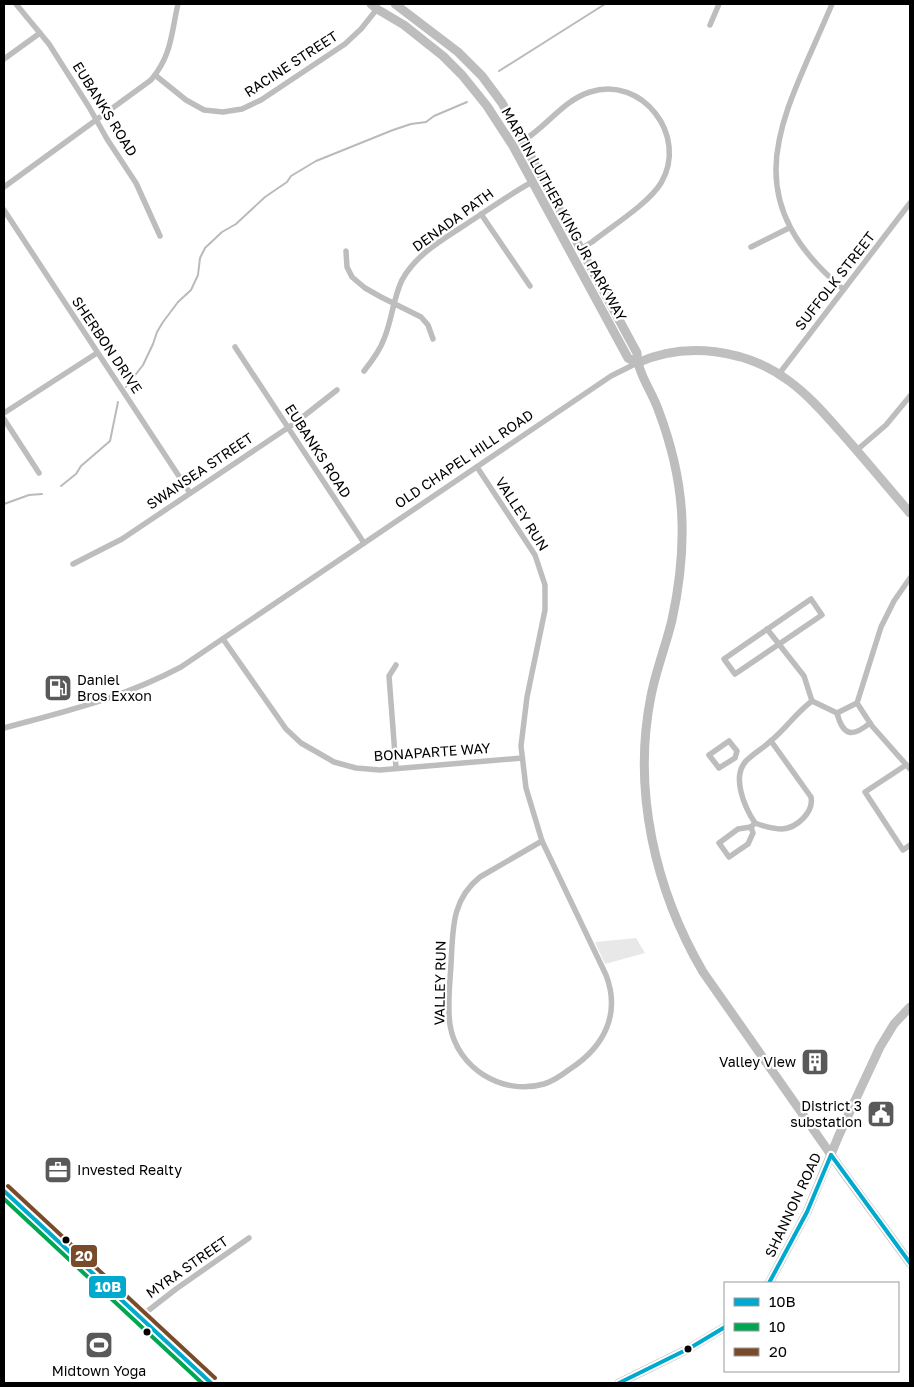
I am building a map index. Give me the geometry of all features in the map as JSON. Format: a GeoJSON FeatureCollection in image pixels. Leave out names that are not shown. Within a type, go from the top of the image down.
{"type":"FeatureCollection","features":[{"type":"Feature","properties":{"kind":"main road","name":"MARTIN LUTHER KING JR PARKWAY"},"geometry":{"type":"LineString","coordinates":[[395,4],[458,52],[482,76],[502,103],[637,353],[637,363],[658,407],[674,458],[679,482],[682,522],[682,552],[678,589],[672,621],[650,698],[645,738],[645,782],[656,860],[667,898],[688,947],[703,972],[831,1155],[910,1263]]}},
{"type":"Feature","properties":{"kind":"main road","name":"MARTIN LUTHER KING JR PARKWAY"},"geometry":{"type":"LineString","coordinates":[[374,7],[429,44],[462,76],[488,106],[507,135],[628,358],[637,363]]}},
{"type":"Feature","properties":{"kind":"street","name":"EUBANKS ROAD"},"geometry":{"type":"LineString","coordinates":[[16,4],[49,44],[136,183],[160,236]]}},
{"type":"Feature","properties":{"kind":"street"},"geometry":{"type":"LineString","coordinates":[[4,187],[132,95],[155,75],[166,58],[170,47],[178,4]]}},
{"type":"Feature","properties":{"kind":"street"},"geometry":{"type":"LineString","coordinates":[[710,25],[719,4]]}},
{"type":"Feature","properties":{"kind":"street"},"geometry":{"type":"LineString","coordinates":[[832,4],[786,114],[778,137],[775,167],[781,203],[789,228],[810,258],[843,289]]}},
{"type":"Feature","properties":{"kind":"street","name":"RACINE STREET"},"geometry":{"type":"LineString","coordinates":[[155,75],[186,100],[204,110],[223,112],[242,109],[260,100],[345,44],[361,30],[374,7]]}},
{"type":"Feature","properties":{"kind":"street"},"geometry":{"type":"LineString","coordinates":[[4,58],[40,33]]}},
{"type":"Feature","properties":{"kind":"street"},"geometry":{"type":"LineString","coordinates":[[523,141],[543,127],[567,104],[579,96],[597,90],[618,90],[637,96],[652,109],[662,123],[669,145],[670,157],[661,182],[648,198],[582,248]]}},
{"type":"Feature","properties":{"kind":"street","name":"DENADA PATH"},"geometry":{"type":"LineString","coordinates":[[364,371],[374,358],[384,338],[393,304],[403,280],[421,257],[428,250],[481,214],[532,182]]}},
{"type":"Feature","properties":{"kind":"street","name":"SUFFOLK STREET"},"geometry":{"type":"LineString","coordinates":[[779,374],[910,203]]}},
{"type":"Feature","properties":{"kind":"street","name":"SHERBON DRIVE"},"geometry":{"type":"LineString","coordinates":[[4,210],[190,493]]}},
{"type":"Feature","properties":{"kind":"street"},"geometry":{"type":"LineString","coordinates":[[481,214],[530,286]]}},
{"type":"Feature","properties":{"kind":"street"},"geometry":{"type":"LineString","coordinates":[[751,247],[789,228]]}},
{"type":"Feature","properties":{"kind":"street"},"geometry":{"type":"LineString","coordinates":[[346,251],[347,267],[352,277],[365,288],[421,317],[428,325],[433,340]]}},
{"type":"Feature","properties":{"kind":"street","name":"EUBANKS ROAD"},"geometry":{"type":"LineString","coordinates":[[235,346],[364,543]]}},
{"type":"Feature","properties":{"kind":"street","name":"OLD CHAPEL HILL ROAD"},"geometry":{"type":"LineString","coordinates":[[4,728],[88,706],[137,689],[180,667],[611,376],[652,356],[672,352],[705,350],[742,357],[779,374],[822,411],[910,514]]}},
{"type":"Feature","properties":{"kind":"street"},"geometry":{"type":"LineString","coordinates":[[4,413],[97,353]]}},
{"type":"Feature","properties":{"kind":"street","name":"SWANSEA STREET"},"geometry":{"type":"LineString","coordinates":[[73,564],[111,546],[288,428],[337,390]]}},
{"type":"Feature","properties":{"kind":"street"},"geometry":{"type":"LineString","coordinates":[[857,450],[886,425],[910,396]]}},
{"type":"Feature","properties":{"kind":"street"},"geometry":{"type":"LineString","coordinates":[[4,419],[39,473]]}},
{"type":"Feature","properties":{"kind":"street","name":"VALLEY RUN"},"geometry":{"type":"LineString","coordinates":[[477,467],[535,555],[545,586],[545,610],[522,730],[522,758],[526,788],[542,841],[606,975],[611,991],[607,1028],[594,1050],[558,1078],[544,1084],[526,1087],[512,1086],[501,1084],[477,1071],[467,1062],[455,1043],[449,1019],[454,925],[458,905],[471,884],[542,841]]}},
{"type":"Feature","properties":{"kind":"street"},"geometry":{"type":"LineString","coordinates":[[837,713],[857,703],[881,627],[894,601],[910,578]]}},
{"type":"Feature","properties":{"kind":"street"},"geometry":{"type":"LineString","coordinates":[[811,599],[822,615],[735,674],[724,658],[767,629],[811,599]]}},
{"type":"Feature","properties":{"kind":"street"},"geometry":{"type":"LineString","coordinates":[[767,629],[804,676],[812,701],[837,713],[840,722],[851,733],[855,733],[870,723]]}},
{"type":"Feature","properties":{"kind":"street","name":"BONAPARTE WAY"},"geometry":{"type":"LineString","coordinates":[[223,639],[274,714],[290,734],[301,744],[328,759],[368,770],[522,758]]}},
{"type":"Feature","properties":{"kind":"street"},"geometry":{"type":"LineString","coordinates":[[396,665],[389,676],[396,768]]}},
{"type":"Feature","properties":{"kind":"street"},"geometry":{"type":"LineString","coordinates":[[771,741],[811,797],[812,808],[803,818],[790,827],[776,828],[753,825],[738,828],[719,843],[729,857],[748,844],[754,833],[753,825],[741,792],[740,774],[743,764],[771,741],[812,701]]}},
{"type":"Feature","properties":{"kind":"street"},"geometry":{"type":"LineString","coordinates":[[857,703],[870,723],[908,767],[865,792],[903,850],[910,845]]}},
{"type":"Feature","properties":{"kind":"street"},"geometry":{"type":"LineString","coordinates":[[729,741],[737,751],[735,758],[719,768],[710,754],[729,741]]}},
{"type":"Feature","properties":{"kind":"street"},"geometry":{"type":"LineString","coordinates":[[735,758],[743,764]]}},
{"type":"Feature","properties":{"kind":"street","name":"SHANNON ROAD"},"geometry":{"type":"LineString","coordinates":[[770,1282],[807,1212],[846,1119],[880,1046],[894,1024],[910,1007]]}},
{"type":"Feature","properties":{"kind":"street"},"geometry":{"type":"LineString","coordinates":[[4,1191],[211,1383]]}},
{"type":"Feature","properties":{"kind":"street","name":"MYRA STREET"},"geometry":{"type":"LineString","coordinates":[[140,1317],[169,1294],[249,1238]]}},
{"type":"Feature","properties":{"kind":"street"},"geometry":{"type":"LineString","coordinates":[[619,1383],[690,1348],[724,1328]]}},
{"type":"Feature","properties":{"kind":"shaded area"},"geometry":{"type":"Polygon","coordinates":[[[636,938],[645,953],[605,964],[595,942],[636,938]]]}},
{"type":"Feature","properties":{"kind":"waterway"},"geometry":{"type":"LineString","coordinates":[[499,71],[605,4]]}},
{"type":"Feature","properties":{"kind":"waterway"},"geometry":{"type":"LineString","coordinates":[[126,387],[143,365],[163,322],[178,302],[191,290],[198,275],[200,258],[205,248],[222,232],[236,224],[265,197],[287,182],[291,176],[316,161],[393,130],[411,124],[426,122],[434,116],[467,102]]}},
{"type":"Feature","properties":{"kind":"waterway"},"geometry":{"type":"LineString","coordinates":[[61,486],[110,441],[118,402]]}},
{"type":"Feature","properties":{"kind":"waterway"},"geometry":{"type":"LineString","coordinates":[[4,504],[29,495],[42,494]]}},
{"type":"Feature","properties":{"kind":"transit line","name":"10B"},"geometry":{"type":"LineString","coordinates":[[831,1155],[910,1263]]}},
{"type":"Feature","properties":{"kind":"transit line","name":"10B"},"geometry":{"type":"LineString","coordinates":[[770,1282],[807,1212],[831,1155]]}},
{"type":"Feature","properties":{"kind":"transit line","name":"20"},"geometry":{"type":"LineString","coordinates":[[8,1186],[215,1378]]}},
{"type":"Feature","properties":{"kind":"transit line","name":"10B"},"geometry":{"type":"LineString","coordinates":[[4,1191],[211,1383]]}},
{"type":"Feature","properties":{"kind":"transit line","name":"10"},"geometry":{"type":"LineString","coordinates":[[4,1199],[202,1383]]}},
{"type":"Feature","properties":{"kind":"transit line","name":"10B"},"geometry":{"type":"LineString","coordinates":[[619,1383],[690,1348],[724,1328]]}},
{"type":"Feature","properties":{"kind":"place","name":"Daniel Bros Exxon"},"geometry":{"type":"Point","coordinates":[58,688]}},
{"type":"Feature","properties":{"kind":"place","name":"Valley View"},"geometry":{"type":"Point","coordinates":[815,1062]}},
{"type":"Feature","properties":{"kind":"place","name":"District 3 substation"},"geometry":{"type":"Point","coordinates":[881,1114]}},
{"type":"Feature","properties":{"kind":"place","name":"Invested Realty"},"geometry":{"type":"Point","coordinates":[58,1170]}},
{"type":"Feature","properties":{"kind":"place","name":"Midtown Yoga"},"geometry":{"type":"Point","coordinates":[99,1345]}}]}
